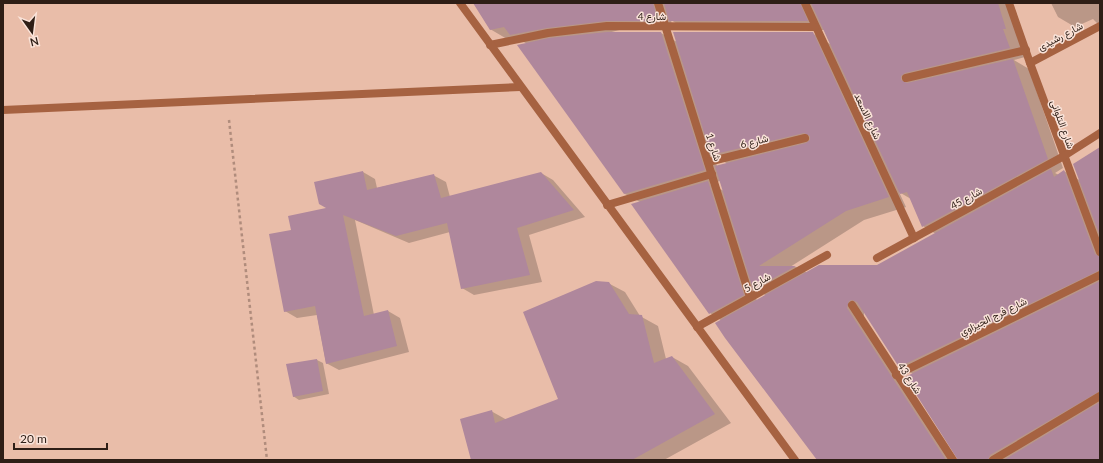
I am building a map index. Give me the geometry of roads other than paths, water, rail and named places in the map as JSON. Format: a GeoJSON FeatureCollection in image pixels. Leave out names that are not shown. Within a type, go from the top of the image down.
{"type":"FeatureCollection","features":[{"type":"Feature","properties":{"kind":"street"},"geometry":{"type":"LineString","coordinates":[[460,3],[607,206],[795,460]]}},
{"type":"Feature","properties":{"kind":"street","name":"شارع 1"},"geometry":{"type":"LineString","coordinates":[[658,3],[750,297]]}},
{"type":"Feature","properties":{"kind":"street","name":"شارع الاسعد"},"geometry":{"type":"LineString","coordinates":[[805,3],[914,238]]}},
{"type":"Feature","properties":{"kind":"street","name":"شارع التلوانى"},"geometry":{"type":"LineString","coordinates":[[1009,3],[1100,252]]}},
{"type":"Feature","properties":{"kind":"street","name":"شارع 4"},"geometry":{"type":"LineString","coordinates":[[490,45],[548,33],[606,26],[815,27]]}},
{"type":"Feature","properties":{"kind":"street","name":"شارع رشيدى"},"geometry":{"type":"LineString","coordinates":[[1030,63],[1100,26]]}},
{"type":"Feature","properties":{"kind":"street"},"geometry":{"type":"LineString","coordinates":[[906,78],[1026,50]]}},
{"type":"Feature","properties":{"kind":"street"},"geometry":{"type":"LineString","coordinates":[[3,110],[520,87]]}},
{"type":"Feature","properties":{"kind":"street","name":"شارع 45"},"geometry":{"type":"LineString","coordinates":[[878,258],[1064,156],[1100,133]]}},
{"type":"Feature","properties":{"kind":"street","name":"شارع 6"},"geometry":{"type":"LineString","coordinates":[[708,162],[806,138]]}},
{"type":"Feature","properties":{"kind":"street"},"geometry":{"type":"LineString","coordinates":[[607,206],[712,174]]}},
{"type":"Feature","properties":{"kind":"street","name":"شارع 5"},"geometry":{"type":"LineString","coordinates":[[697,327],[827,255]]}},
{"type":"Feature","properties":{"kind":"street","name":"شارع فرج الجيزاوي"},"geometry":{"type":"LineString","coordinates":[[896,375],[1100,275]]}},
{"type":"Feature","properties":{"kind":"street","name":"شارع 43"},"geometry":{"type":"LineString","coordinates":[[852,306],[953,460]]}},
{"type":"Feature","properties":{"kind":"street"},"geometry":{"type":"LineString","coordinates":[[993,460],[1100,396]]}}]}
